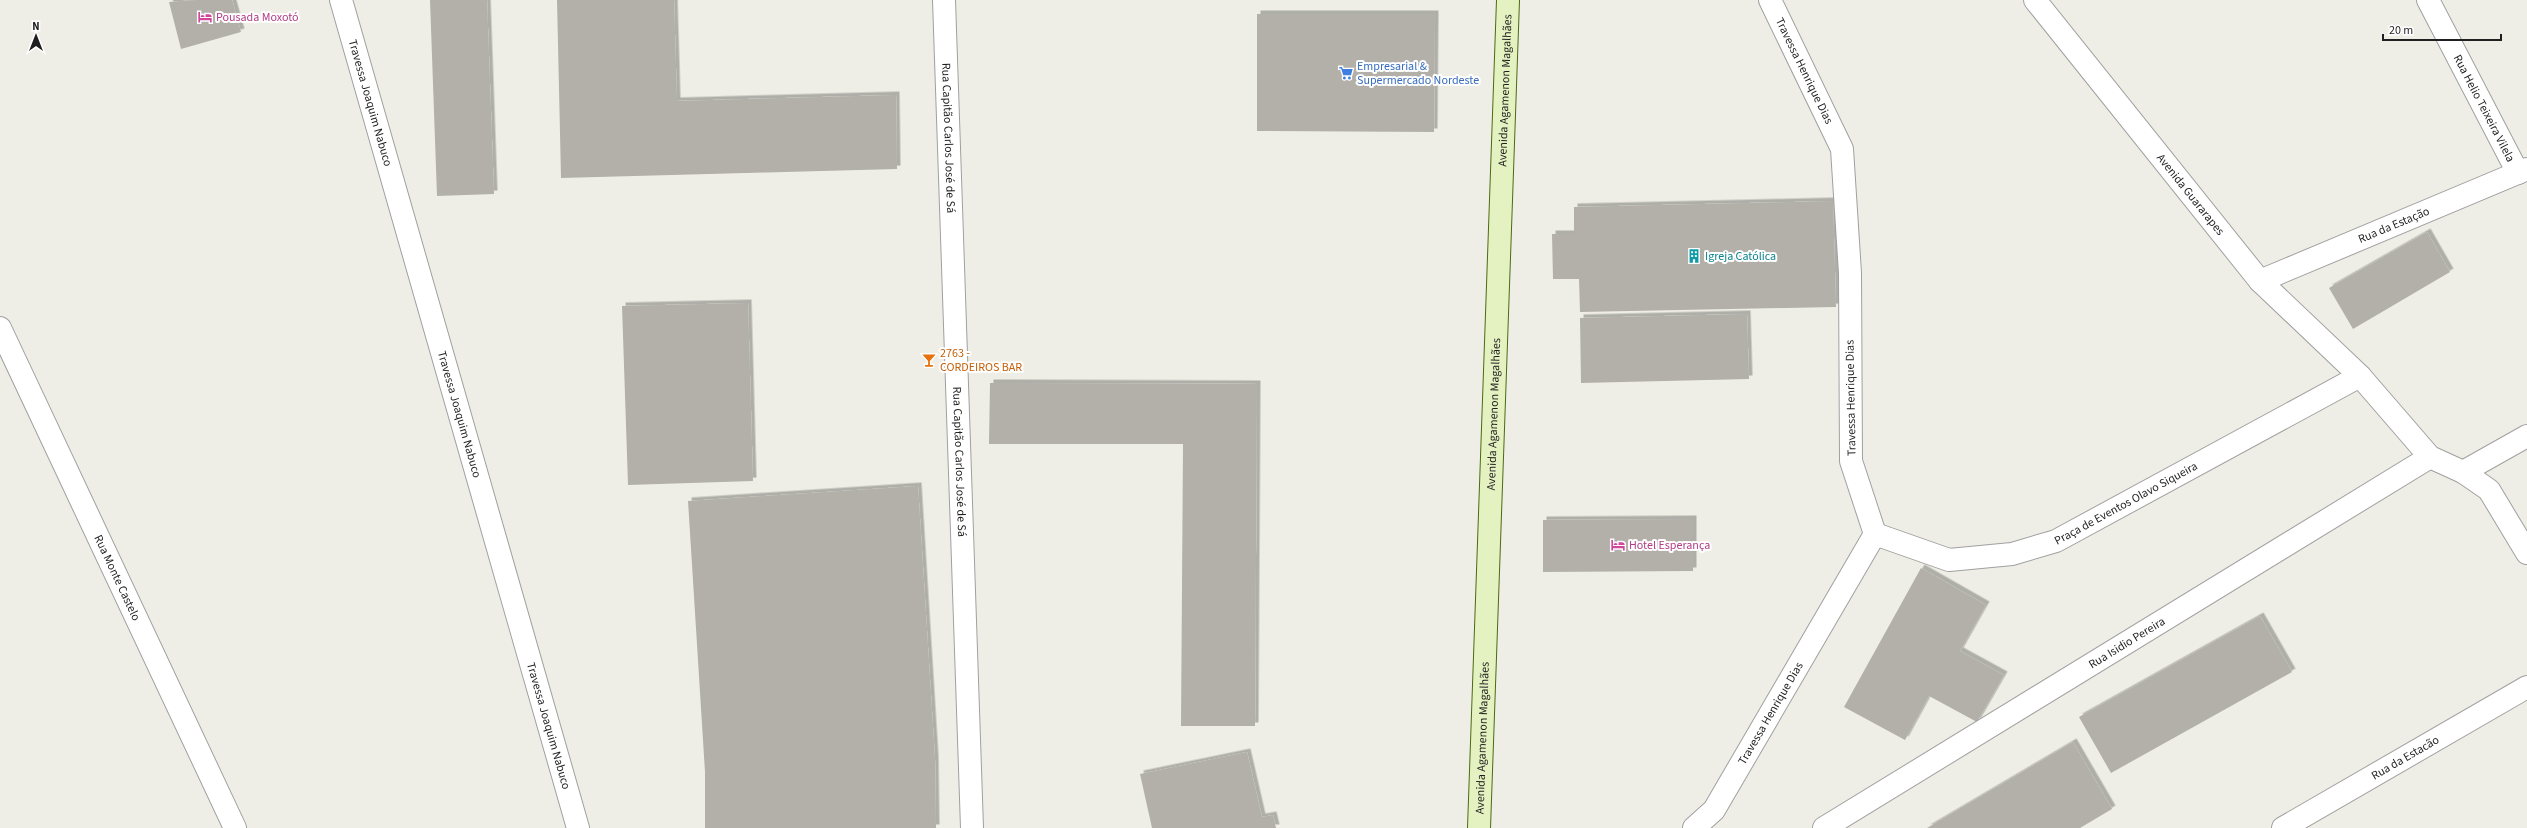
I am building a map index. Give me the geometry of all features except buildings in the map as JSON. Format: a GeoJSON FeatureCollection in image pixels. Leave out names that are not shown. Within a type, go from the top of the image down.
{"type":"FeatureCollection","features":[{"type":"Feature","properties":{"kind":"main road","name":"Avenida Agamenon Magalhães"},"geometry":{"type":"LineString","coordinates":[[1480,828],[1508,0]]}},
{"type":"Feature","properties":{"kind":"street","name":"Travessa Joaquim Nabuco"},"geometry":{"type":"LineString","coordinates":[[341,0],[578,828]]}},
{"type":"Feature","properties":{"kind":"street","name":"Rua Capitão Carlos José de Sá"},"geometry":{"type":"LineString","coordinates":[[944,0],[972,828]]}},
{"type":"Feature","properties":{"kind":"street","name":"Travessa Henrique Dias"},"geometry":{"type":"LineString","coordinates":[[1694,828],[1714,810],[1875,534],[1852,461],[1850,273],[1842,149],[1770,0]]}},
{"type":"Feature","properties":{"kind":"street","name":"Avenida Guararapes"},"geometry":{"type":"LineString","coordinates":[[2035,0],[2260,281],[2360,376],[2430,457]]}},
{"type":"Feature","properties":{"kind":"street","name":"Rua Helio Teixeira Vilela"},"geometry":{"type":"LineString","coordinates":[[2428,0],[2523,171]]}},
{"type":"Feature","properties":{"kind":"street","name":"Rua da Estação"},"geometry":{"type":"LineString","coordinates":[[2260,281],[2523,171]]}},
{"type":"Feature","properties":{"kind":"street","name":"Rua Monte Castelo"},"geometry":{"type":"LineString","coordinates":[[0,328],[235,828]]}},
{"type":"Feature","properties":{"kind":"street","name":"Praça de Eventos Olavo Siqueira"},"geometry":{"type":"LineString","coordinates":[[1875,534],[1949,560],[2012,554],[2056,541],[2360,376]]}},
{"type":"Feature","properties":{"kind":"street"},"geometry":{"type":"LineString","coordinates":[[2463,472],[2527,436]]}},
{"type":"Feature","properties":{"kind":"street"},"geometry":{"type":"LineString","coordinates":[[2430,457],[2463,472],[2489,490],[2527,553]]}},
{"type":"Feature","properties":{"kind":"street","name":"Rua Isidio Pereira"},"geometry":{"type":"LineString","coordinates":[[1824,828],[2430,457]]}},
{"type":"Feature","properties":{"kind":"street","name":"Rua da Estacão"},"geometry":{"type":"LineString","coordinates":[[2283,828],[2527,687]]}},
{"type":"Feature","properties":{"kind":"place","name":"Pousada Moxotó"},"geometry":{"type":"Point","coordinates":[205,17]}},
{"type":"Feature","properties":{"kind":"place","name":"Empresarial & Supermercado Nordeste"},"geometry":{"type":"Point","coordinates":[1346,73]}},
{"type":"Feature","properties":{"kind":"place","name":"Igreja Católica"},"geometry":{"type":"Point","coordinates":[1694,256]}},
{"type":"Feature","properties":{"kind":"place","name":"2763 - CORDEIROS BAR"},"geometry":{"type":"Point","coordinates":[929,360]}},
{"type":"Feature","properties":{"kind":"place","name":"Hotel Esperança"},"geometry":{"type":"Point","coordinates":[1618,545]}}]}
